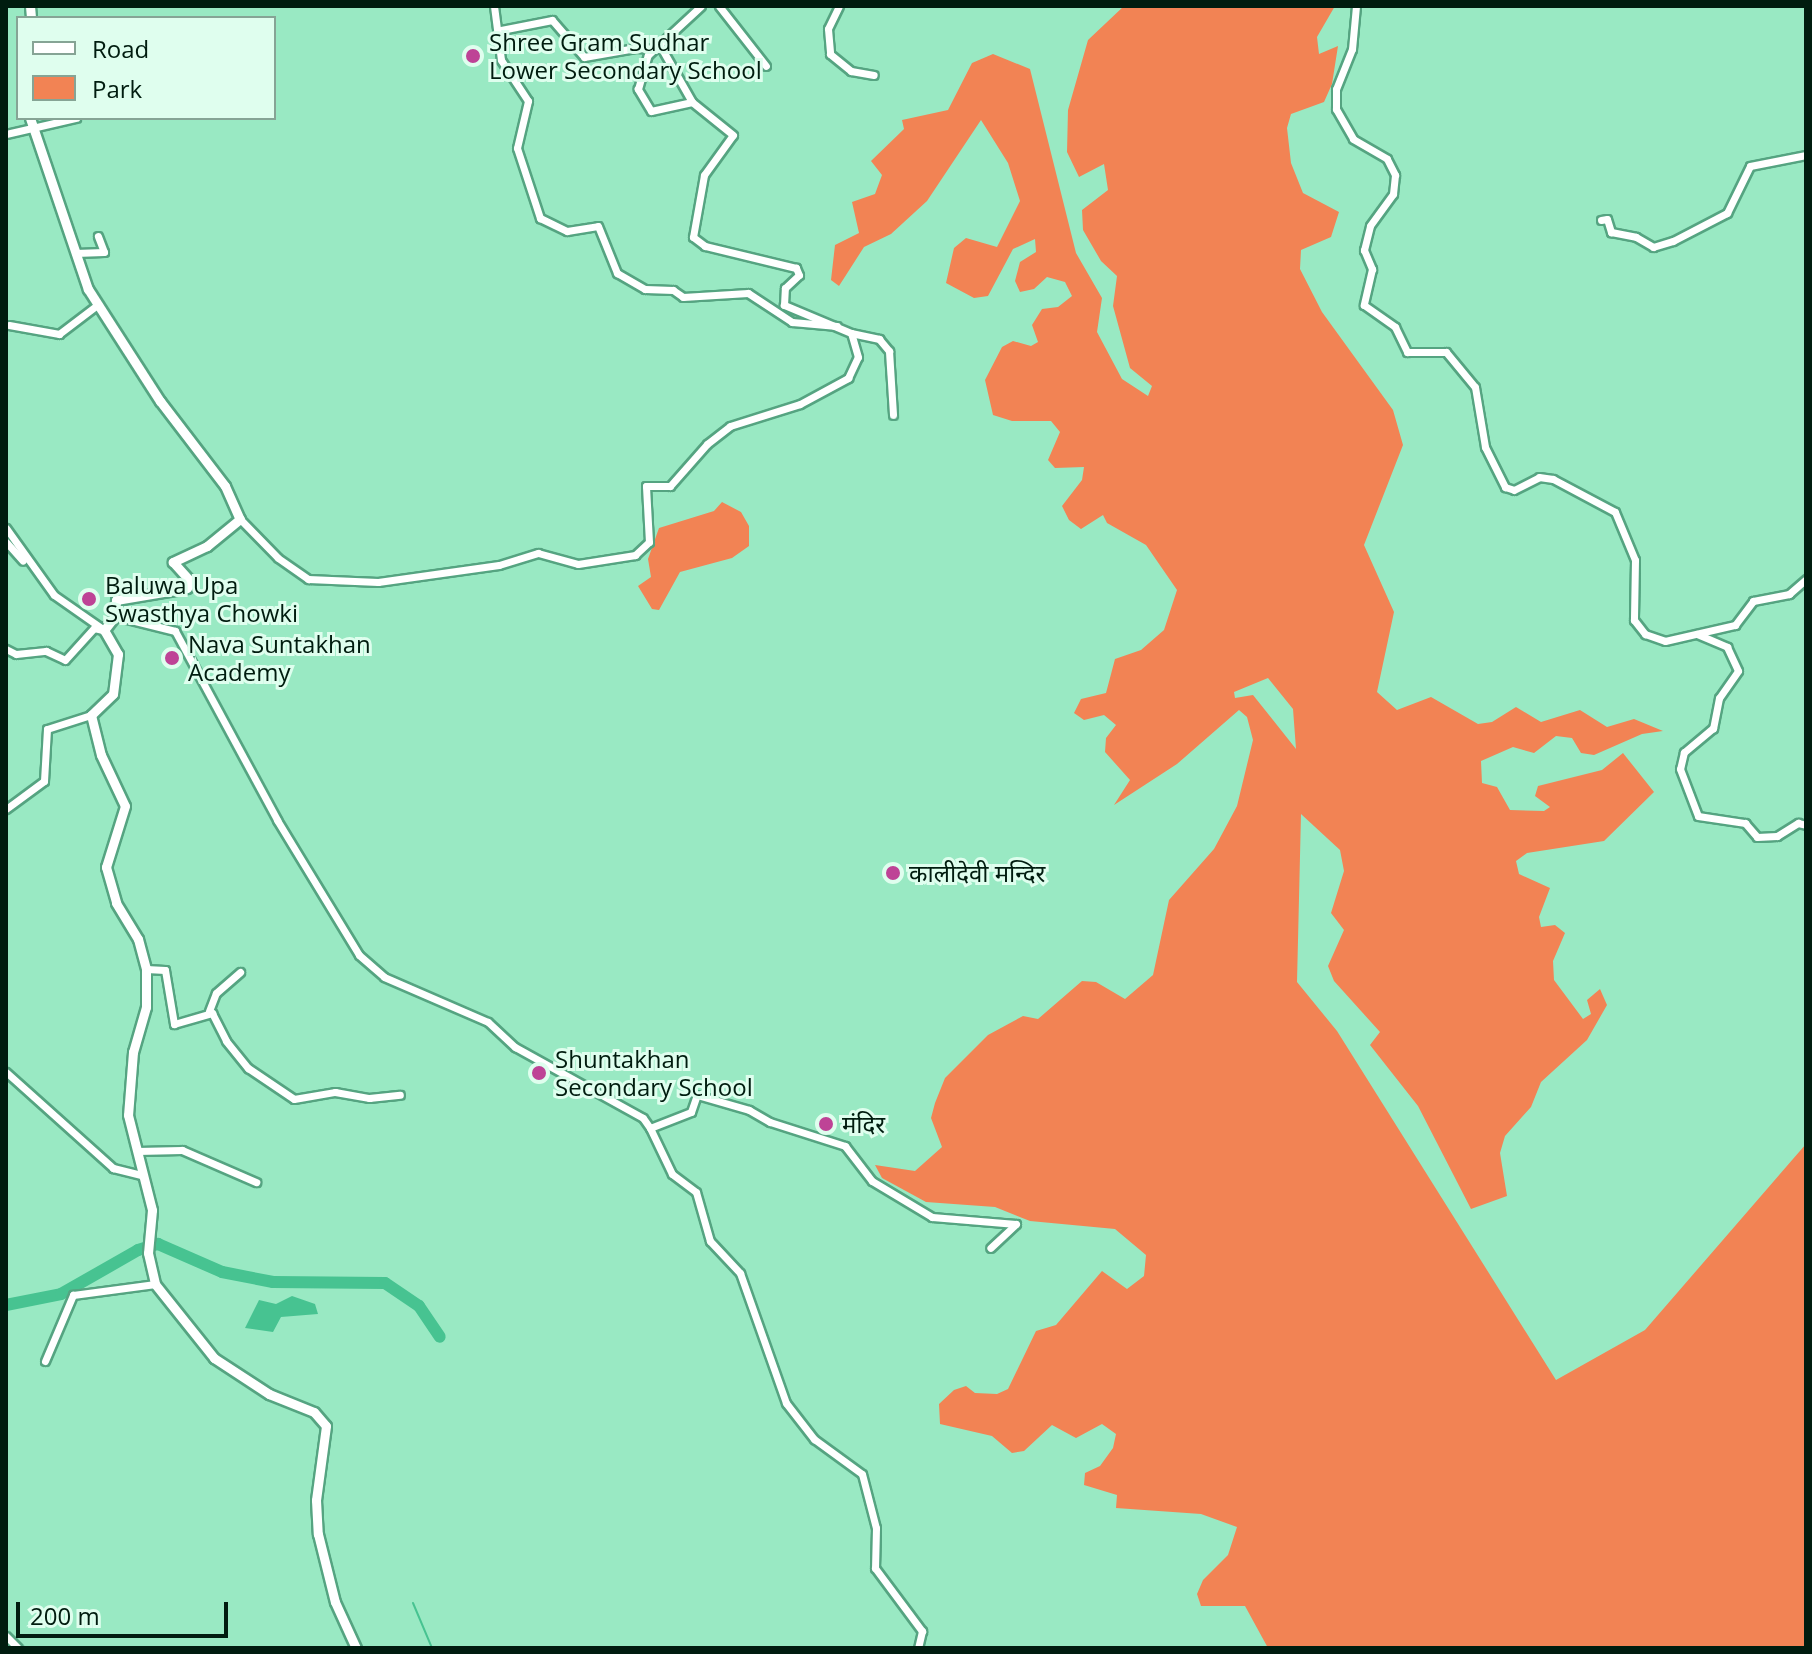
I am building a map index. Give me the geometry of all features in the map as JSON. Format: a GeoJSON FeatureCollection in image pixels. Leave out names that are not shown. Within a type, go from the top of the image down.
{"type":"FeatureCollection","features":[{"type":"Feature","properties":{"kind":"street"},"geometry":{"type":"LineString","coordinates":[[494,6],[501,30],[501,60],[528,101],[517,148],[540,218],[567,231],[598,226],[617,273],[645,289],[673,290],[683,297],[748,293],[792,322],[843,326]]}},
{"type":"Feature","properties":{"kind":"street"},"geometry":{"type":"LineString","coordinates":[[692,102],[656,112],[643,104],[638,89],[642,64],[701,6]]}},
{"type":"Feature","properties":{"kind":"street"},"geometry":{"type":"LineString","coordinates":[[719,6],[766,66]]}},
{"type":"Feature","properties":{"kind":"street"},"geometry":{"type":"LineString","coordinates":[[839,6],[828,29],[830,54],[851,71],[874,75]]}},
{"type":"Feature","properties":{"kind":"street"},"geometry":{"type":"LineString","coordinates":[[1356,6],[1352,49],[1336,89],[1336,109],[1353,139],[1387,159],[1395,175],[1393,194],[1370,226],[1364,250],[1372,269],[1364,305],[1395,327],[1407,352],[1446,352],[1475,387],[1485,447],[1505,487],[1514,490],[1539,477],[1553,479],[1615,512],[1635,560],[1634,620],[1645,634],[1665,641],[1735,625],[1753,601],[1789,594],[1806,579]]}},
{"type":"Feature","properties":{"kind":"street"},"geometry":{"type":"LineString","coordinates":[[501,30],[552,20],[578,55],[662,49],[692,102],[733,135],[704,175],[695,204],[693,237],[705,246],[796,268],[799,275],[785,288],[784,305],[843,326],[851,333],[879,339],[889,351],[893,415]]}},
{"type":"Feature","properties":{"kind":"street"},"geometry":{"type":"LineString","coordinates":[[30,120],[75,253],[97,305],[225,486],[240,519],[278,558],[308,579],[378,582],[499,565],[538,553],[578,564],[635,555],[649,542],[646,486],[670,486],[730,426],[800,404],[841,384],[858,357],[851,333]]}},
{"type":"Feature","properties":{"kind":"street"},"geometry":{"type":"LineString","coordinates":[[6,134],[69,120]]}},
{"type":"Feature","properties":{"kind":"street"},"geometry":{"type":"LineString","coordinates":[[1601,220],[1607,219],[1611,232],[1636,237],[1653,247],[1673,241],[1727,213],[1750,166],[1806,155]]}},
{"type":"Feature","properties":{"kind":"street"},"geometry":{"type":"LineString","coordinates":[[75,253],[104,252],[98,236]]}},
{"type":"Feature","properties":{"kind":"street"},"geometry":{"type":"LineString","coordinates":[[9,325],[59,334],[97,305]]}},
{"type":"Feature","properties":{"kind":"street"},"geometry":{"type":"LineString","coordinates":[[104,630],[115,616],[116,600],[124,596],[167,594],[187,588],[189,580],[173,562],[207,546],[240,519]]}},
{"type":"Feature","properties":{"kind":"street"},"geometry":{"type":"LineString","coordinates":[[6,528],[54,595],[104,630],[118,654],[113,694],[91,715],[47,729],[44,781],[6,809]]}},
{"type":"Feature","properties":{"kind":"street"},"geometry":{"type":"LineString","coordinates":[[6,542],[34,569]]}},
{"type":"Feature","properties":{"kind":"street"},"geometry":{"type":"LineString","coordinates":[[115,616],[175,631],[277,820],[359,955],[384,977],[488,1022],[515,1047],[643,1118],[672,1174],[696,1192],[710,1241],[740,1273],[786,1403],[814,1439],[862,1474],[876,1528],[875,1568],[922,1631],[918,1648]]}},
{"type":"Feature","properties":{"kind":"street"},"geometry":{"type":"LineString","coordinates":[[6,649],[16,654],[46,651],[65,660],[94,628],[104,630]]}},
{"type":"Feature","properties":{"kind":"street"},"geometry":{"type":"LineString","coordinates":[[1687,634],[1701,634],[1727,647],[1738,671],[1719,698],[1713,728],[1684,752],[1680,769],[1698,816],[1745,823],[1757,837],[1777,836],[1798,823],[1806,825]]}},
{"type":"Feature","properties":{"kind":"street"},"geometry":{"type":"LineString","coordinates":[[91,715],[101,755],[125,806],[106,867],[116,903],[144,952],[146,969],[144,1024],[133,1052],[128,1115],[152,1226],[148,1253],[155,1284],[214,1358],[269,1394],[314,1412],[326,1426],[316,1500],[318,1534],[335,1602],[356,1648]]}},
{"type":"Feature","properties":{"kind":"street"},"geometry":{"type":"LineString","coordinates":[[146,969],[162,968],[167,973],[174,1024],[209,1011],[216,993],[240,972]]}},
{"type":"Feature","properties":{"kind":"street"},"geometry":{"type":"LineString","coordinates":[[209,1011],[248,1068],[294,1099],[335,1092],[369,1098],[400,1095]]}},
{"type":"Feature","properties":{"kind":"street"},"geometry":{"type":"LineString","coordinates":[[6,1072],[113,1168],[142,1175]]}},
{"type":"Feature","properties":{"kind":"street"},"geometry":{"type":"LineString","coordinates":[[650,1128],[691,1112],[697,1095],[749,1110],[770,1122],[845,1146],[872,1181],[932,1217],[1016,1224],[990,1248]]}},
{"type":"Feature","properties":{"kind":"street"},"geometry":{"type":"LineString","coordinates":[[137,1151],[182,1150],[256,1182]]}},
{"type":"Feature","properties":{"kind":"street"},"geometry":{"type":"LineString","coordinates":[[45,1361],[73,1295],[155,1284]]}},
{"type":"Feature","properties":{"kind":"street"},"geometry":{"type":"LineString","coordinates":[[6,1636],[18,1648]]}},
{"type":"Feature","properties":{"kind":"green space"},"geometry":{"type":"Polygon","coordinates":[[[1124,6],[1335,6],[1317,37],[1319,54],[1338,46],[1332,84],[1324,102],[1291,114],[1287,128],[1291,163],[1303,193],[1339,212],[1331,237],[1301,250],[1300,269],[1322,312],[1393,410],[1403,445],[1364,545],[1394,612],[1377,692],[1397,710],[1431,697],[1478,724],[1492,722],[1516,707],[1541,722],[1580,710],[1607,727],[1634,719],[1663,731],[1642,734],[1594,755],[1581,753],[1572,738],[1556,736],[1534,753],[1513,747],[1481,761],[1482,783],[1497,787],[1510,810],[1544,811],[1550,807],[1535,796],[1538,786],[1602,770],[1623,753],[1654,792],[1604,841],[1527,853],[1516,861],[1519,874],[1550,888],[1539,917],[1541,927],[1555,925],[1565,933],[1553,961],[1554,980],[1583,1019],[1591,1014],[1587,1000],[1600,989],[1607,1005],[1587,1040],[1541,1082],[1531,1107],[1505,1136],[1500,1153],[1507,1196],[1471,1209],[1418,1106],[1370,1045],[1380,1032],[1334,981],[1328,966],[1344,930],[1331,913],[1344,871],[1340,850],[1301,814],[1297,982],[1337,1031],[1556,1380],[1645,1330],[1806,1144],[1806,1648],[1268,1648],[1245,1606],[1201,1606],[1197,1594],[1203,1580],[1228,1555],[1237,1527],[1201,1514],[1116,1508],[1117,1495],[1084,1485],[1085,1473],[1100,1466],[1113,1448],[1116,1434],[1102,1424],[1076,1438],[1052,1425],[1024,1451],[1012,1453],[992,1436],[940,1424],[939,1404],[954,1390],[966,1386],[975,1393],[997,1394],[1008,1389],[1036,1331],[1056,1325],[1102,1271],[1127,1289],[1144,1276],[1146,1255],[1115,1229],[1030,1221],[995,1207],[926,1202],[882,1178],[875,1165],[915,1171],[942,1147],[931,1118],[945,1078],[988,1035],[1023,1016],[1038,1019],[1082,981],[1096,982],[1125,999],[1153,975],[1169,900],[1214,849],[1237,806],[1253,740],[1247,717],[1239,710],[1177,764],[1114,805],[1130,780],[1105,752],[1106,738],[1116,725],[1104,715],[1084,720],[1074,713],[1081,699],[1106,693],[1115,659],[1141,650],[1164,630],[1177,590],[1146,545],[1107,523],[1103,515],[1081,529],[1069,520],[1062,506],[1082,480],[1084,467],[1055,468],[1048,460],[1060,432],[1051,421],[1012,421],[993,415],[985,380],[1002,347],[1013,341],[1031,346],[1038,342],[1032,325],[1042,309],[1058,307],[1072,296],[1065,282],[1047,277],[1034,289],[1020,292],[1015,281],[1020,262],[1036,252],[1035,239],[1013,249],[988,296],[974,298],[946,283],[954,248],[966,238],[997,247],[1020,201],[1008,163],[981,120],[927,201],[891,234],[864,247],[839,286],[831,280],[835,245],[859,233],[852,202],[875,194],[882,175],[871,161],[904,129],[902,120],[948,110],[972,63],[993,54],[1030,69],[1076,253],[1102,298],[1097,332],[1122,379],[1148,396],[1152,386],[1130,368],[1113,306],[1117,276],[1101,261],[1083,230],[1082,210],[1108,190],[1104,164],[1079,177],[1067,152],[1068,110],[1088,40],[1124,6]],[[1268,678],[1234,692],[1235,698],[1253,695],[1296,749],[1293,709],[1268,678]]]}},
{"type":"Feature","properties":{"kind":"green space"},"geometry":{"type":"Polygon","coordinates":[[[722,502],[741,512],[749,526],[749,546],[732,558],[680,572],[659,610],[652,609],[638,586],[651,577],[648,559],[659,528],[714,511],[722,502]]]}},
{"type":"Feature","properties":{"kind":"shaded area"},"geometry":{"type":"Polygon","coordinates":[[[292,1296],[315,1304],[318,1314],[281,1317],[273,1332],[245,1328],[259,1300],[276,1304],[292,1296]]]}},
{"type":"Feature","properties":{"kind":"waterway"},"geometry":{"type":"LineString","coordinates":[[6,1305],[61,1294],[138,1250],[158,1244],[222,1272],[273,1282],[385,1283],[419,1306],[440,1337]]}},
{"type":"Feature","properties":{"kind":"waterway"},"geometry":{"type":"LineString","coordinates":[[413,1603],[432,1648]]}},
{"type":"Feature","properties":{"kind":"place","name":"Shree Gram Sudhar Lower Secondary School"},"geometry":{"type":"Point","coordinates":[473,56]}},
{"type":"Feature","properties":{"kind":"place","name":"Baluwa Upa Swasthya Chowki"},"geometry":{"type":"Point","coordinates":[89,599]}},
{"type":"Feature","properties":{"kind":"place","name":"Nava Suntakhan Academy"},"geometry":{"type":"Point","coordinates":[172,658]}},
{"type":"Feature","properties":{"kind":"place","name":"कालीदेवी मन्दिर"},"geometry":{"type":"Point","coordinates":[893,873]}},
{"type":"Feature","properties":{"kind":"place","name":"Shuntakhan Secondary School"},"geometry":{"type":"Point","coordinates":[539,1073]}},
{"type":"Feature","properties":{"kind":"place","name":"मंदिर"},"geometry":{"type":"Point","coordinates":[826,1124]}}]}
